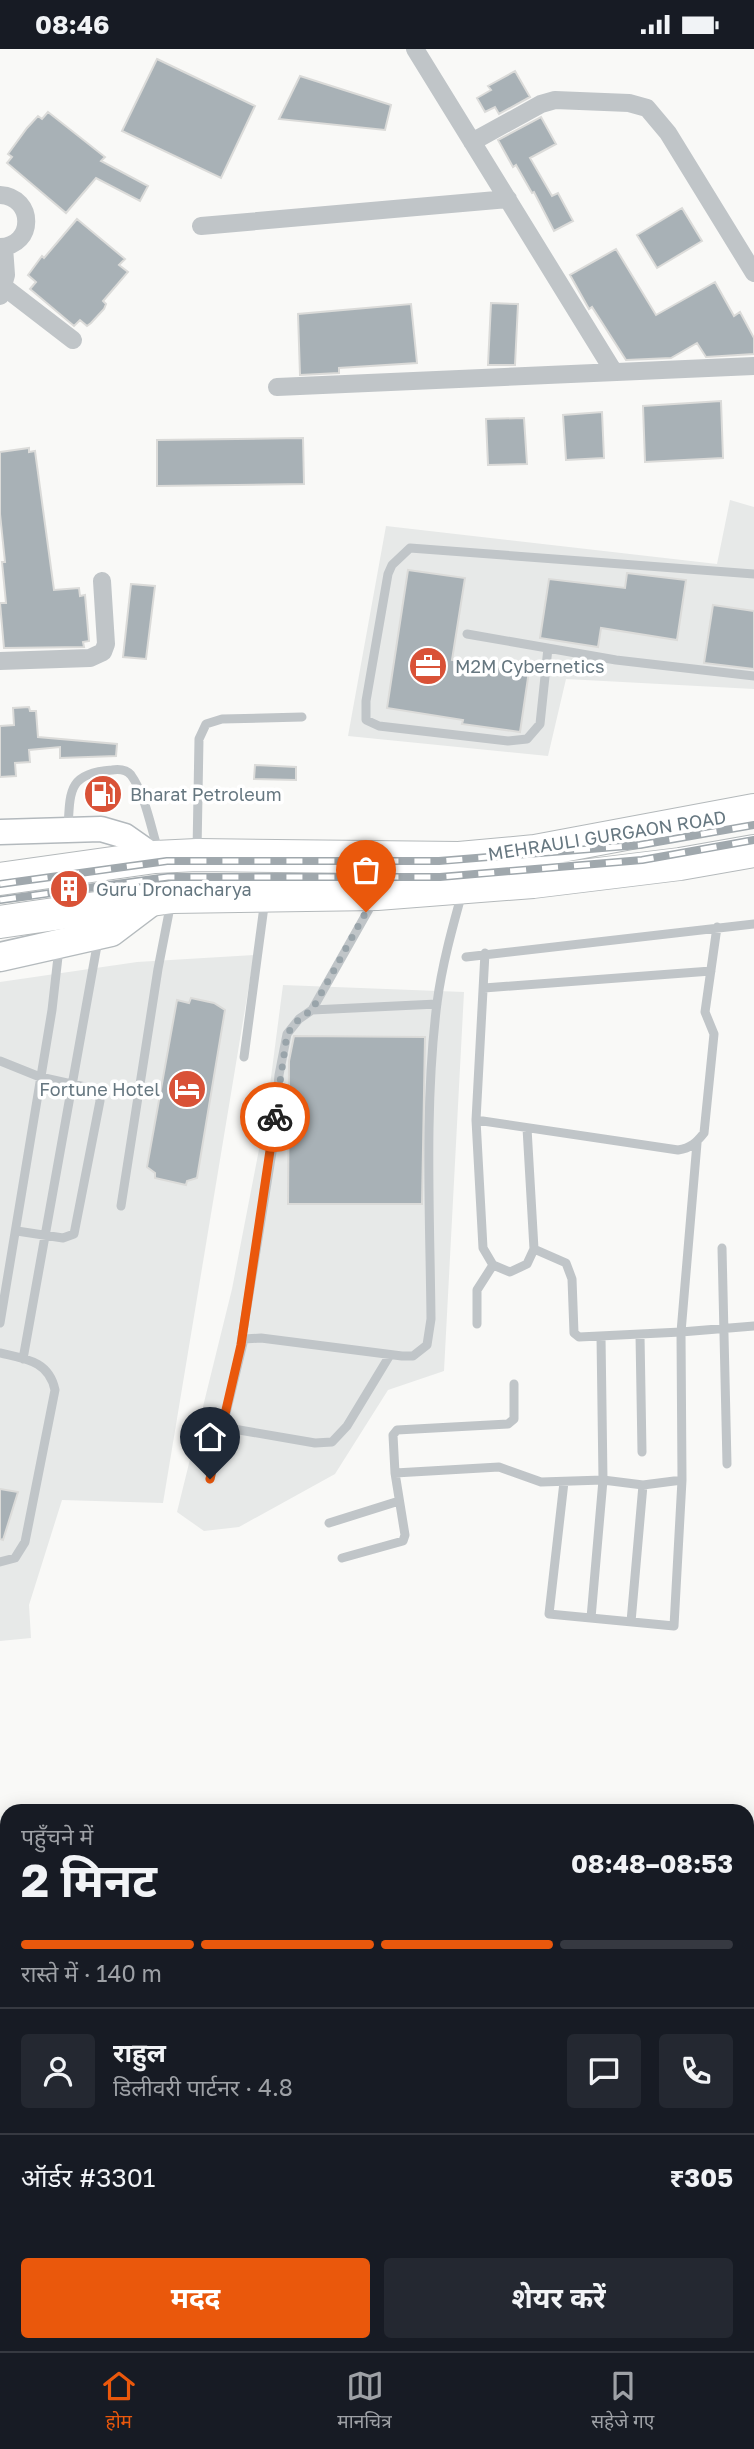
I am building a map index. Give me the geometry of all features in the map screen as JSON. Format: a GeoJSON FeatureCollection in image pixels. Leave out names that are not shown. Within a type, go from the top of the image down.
{"type":"FeatureCollection","features":[{"type":"Feature","properties":{"kind":"highway","name":"MEHRAULI GURGAON ROAD"},"geometry":{"type":"LineString","coordinates":[[0,879],[158,857],[197,855],[459,858],[535,851],[754,810]]}},
{"type":"Feature","properties":{"kind":"highway","name":"MEHRAULI GURGAON ROAD"},"geometry":{"type":"LineString","coordinates":[[0,922],[101,909],[164,897],[377,894],[464,888],[680,864],[754,851]]}},
{"type":"Feature","properties":{"kind":"main road"},"geometry":{"type":"LineString","coordinates":[[0,957],[111,932],[164,897]]}},
{"type":"Feature","properties":{"kind":"street"},"geometry":{"type":"LineString","coordinates":[[415,49],[614,372]]}},
{"type":"Feature","properties":{"kind":"street"},"geometry":{"type":"LineString","coordinates":[[472,142],[555,100],[629,103],[647,108],[668,133],[754,273]]}},
{"type":"Feature","properties":{"kind":"street"},"geometry":{"type":"LineString","coordinates":[[0,195],[15,199],[22,205],[27,222],[20,239],[2,247],[2,291],[73,340]]}},
{"type":"Feature","properties":{"kind":"street"},"geometry":{"type":"LineString","coordinates":[[201,226],[508,199]]}},
{"type":"Feature","properties":{"kind":"street"},"geometry":{"type":"LineString","coordinates":[[277,387],[754,366]]}},
{"type":"Feature","properties":{"kind":"street"},"geometry":{"type":"LineString","coordinates":[[0,661],[90,658],[103,652],[106,644],[102,581]]}},
{"type":"Feature","properties":{"kind":"street"},"geometry":{"type":"LineString","coordinates":[[0,832],[101,829],[125,836],[158,857]]}},
{"type":"Feature","properties":{"kind":"lane"},"geometry":{"type":"LineString","coordinates":[[548,648],[540,725],[527,739],[508,741],[392,728],[366,720],[366,701],[388,575],[392,565],[410,548],[754,575]]}},
{"type":"Feature","properties":{"kind":"lane"},"geometry":{"type":"LineString","coordinates":[[467,634],[616,660],[754,676]]}},
{"type":"Feature","properties":{"kind":"lane"},"geometry":{"type":"LineString","coordinates":[[197,855],[199,739],[206,724],[222,719],[302,717]]}},
{"type":"Feature","properties":{"kind":"lane"},"geometry":{"type":"LineString","coordinates":[[68,831],[73,785],[81,776],[97,771],[121,769],[130,773],[139,791],[158,857]]}},
{"type":"Feature","properties":{"kind":"lane"},"geometry":{"type":"LineString","coordinates":[[241,1345],[244,1339],[253,1338],[413,1356],[427,1345],[431,1319],[430,1139],[437,1004],[445,957],[464,888]]}},
{"type":"Feature","properties":{"kind":"lane"},"geometry":{"type":"LineString","coordinates":[[244,1058],[265,894]]}},
{"type":"Feature","properties":{"kind":"lane"},"geometry":{"type":"LineString","coordinates":[[210,1479],[241,1345],[273,1146],[279,1075],[287,1034],[299,1019],[312,1010],[377,894]]}},
{"type":"Feature","properties":{"kind":"lane"},"geometry":{"type":"LineString","coordinates":[[121,1206],[158,969],[164,897]]}},
{"type":"Feature","properties":{"kind":"lane"},"geometry":{"type":"LineString","coordinates":[[466,957],[754,924]]}},
{"type":"Feature","properties":{"kind":"lane"},"geometry":{"type":"LineString","coordinates":[[476,1120],[678,1150],[688,1149],[697,1143],[704,1133],[714,1034],[705,1012],[716,927]]}},
{"type":"Feature","properties":{"kind":"lane"},"geometry":{"type":"LineString","coordinates":[[23,1359],[99,935]]}},
{"type":"Feature","properties":{"kind":"lane"},"geometry":{"type":"LineString","coordinates":[[0,1323],[18,1231],[60,945]]}},
{"type":"Feature","properties":{"kind":"lane"},"geometry":{"type":"LineString","coordinates":[[485,953],[476,1120],[483,1248],[493,1265],[502,1271],[518,1271],[527,1264],[534,1249],[527,1128]]}},
{"type":"Feature","properties":{"kind":"lane"},"geometry":{"type":"LineString","coordinates":[[484,988],[711,971]]}},
{"type":"Feature","properties":{"kind":"lane"},"geometry":{"type":"LineString","coordinates":[[312,1010],[437,1004]]}},
{"type":"Feature","properties":{"kind":"lane"},"geometry":{"type":"LineString","coordinates":[[0,1061],[40,1077],[94,1089],[99,1094],[100,1101],[74,1234],[63,1238],[18,1231]]}},
{"type":"Feature","properties":{"kind":"lane"},"geometry":{"type":"LineString","coordinates":[[564,1482],[549,1614],[674,1626],[682,1480],[681,1332],[697,1143]]}},
{"type":"Feature","properties":{"kind":"lane"},"geometry":{"type":"LineString","coordinates":[[722,1248],[727,1464]]}},
{"type":"Feature","properties":{"kind":"lane"},"geometry":{"type":"LineString","coordinates":[[534,1249],[566,1263],[572,1279],[574,1333],[579,1337],[754,1326]]}},
{"type":"Feature","properties":{"kind":"lane"},"geometry":{"type":"LineString","coordinates":[[477,1324],[477,1290],[493,1265]]}},
{"type":"Feature","properties":{"kind":"lane"},"geometry":{"type":"LineString","coordinates":[[640,1335],[642,1452]]}},
{"type":"Feature","properties":{"kind":"lane"},"geometry":{"type":"LineString","coordinates":[[590,1618],[603,1480],[601,1336]]}},
{"type":"Feature","properties":{"kind":"lane"},"geometry":{"type":"LineString","coordinates":[[0,1353],[46,1368],[55,1390],[25,1542],[15,1558],[0,1562]]}},
{"type":"Feature","properties":{"kind":"lane"},"geometry":{"type":"LineString","coordinates":[[222,1427],[315,1443],[332,1442],[347,1426],[390,1355]]}},
{"type":"Feature","properties":{"kind":"lane"},"geometry":{"type":"LineString","coordinates":[[342,1558],[393,1546],[402,1541],[405,1535],[395,1473],[393,1435],[397,1430],[508,1424],[514,1419],[514,1384]]}},
{"type":"Feature","properties":{"kind":"lane"},"geometry":{"type":"LineString","coordinates":[[395,1473],[499,1467],[541,1482],[603,1480],[643,1485],[682,1480]]}},
{"type":"Feature","properties":{"kind":"lane"},"geometry":{"type":"LineString","coordinates":[[631,1622],[643,1485]]}},
{"type":"Feature","properties":{"kind":"lane"},"geometry":{"type":"LineString","coordinates":[[330,1523],[399,1501]]}},
{"type":"Feature","properties":{"kind":"shaded area"},"geometry":{"type":"Polygon","coordinates":[[[730,500],[754,507],[754,689],[566,679],[548,756],[348,736],[386,526],[717,564],[730,500]]]}},
{"type":"Feature","properties":{"kind":"shaded area"},"geometry":{"type":"Polygon","coordinates":[[[254,955],[163,1503],[62,1500],[29,1605],[31,1638],[0,1641],[0,982],[137,962],[254,955]]]}},
{"type":"Feature","properties":{"kind":"shaded area"},"geometry":{"type":"Polygon","coordinates":[[[283,985],[464,992],[444,1371],[388,1390],[335,1474],[239,1527],[204,1531],[177,1512],[232,1289],[267,1108],[283,985]]]}},
{"type":"Feature","properties":{"kind":"building"},"geometry":{"type":"Polygon","coordinates":[[[157,59],[255,106],[221,178],[122,131],[157,59]]]}},
{"type":"Feature","properties":{"kind":"building"},"geometry":{"type":"Polygon","coordinates":[[[515,71],[530,97],[499,114],[495,107],[485,112],[477,98],[491,90],[488,86],[515,71]]]}},
{"type":"Feature","properties":{"kind":"building"},"geometry":{"type":"Polygon","coordinates":[[[300,76],[391,105],[385,130],[279,119],[300,76]]]}},
{"type":"Feature","properties":{"kind":"building"},"geometry":{"type":"Polygon","coordinates":[[[48,112],[105,157],[101,161],[148,186],[140,201],[96,178],[66,213],[7,163],[12,157],[8,154],[27,128],[38,116],[42,119],[48,112]]]}},
{"type":"Feature","properties":{"kind":"building"},"geometry":{"type":"Polygon","coordinates":[[[541,117],[556,144],[530,158],[552,196],[558,193],[573,221],[554,231],[534,192],[532,193],[516,165],[513,167],[498,140],[541,117]]]}},
{"type":"Feature","properties":{"kind":"building"},"geometry":{"type":"Polygon","coordinates":[[[682,208],[702,241],[657,268],[637,235],[682,208]]]}},
{"type":"Feature","properties":{"kind":"building"},"geometry":{"type":"Polygon","coordinates":[[[77,219],[125,259],[119,265],[128,272],[103,301],[106,304],[104,309],[87,326],[80,320],[74,326],[30,289],[36,282],[28,275],[77,219]]]}},
{"type":"Feature","properties":{"kind":"building"},"geometry":{"type":"Polygon","coordinates":[[[616,249],[656,315],[715,282],[734,316],[740,312],[754,338],[754,354],[706,357],[697,343],[671,358],[626,360],[592,307],[589,309],[570,275],[616,249]]]}},
{"type":"Feature","properties":{"kind":"building"},"geometry":{"type":"Polygon","coordinates":[[[491,303],[518,304],[515,365],[488,365],[491,303]]]}},
{"type":"Feature","properties":{"kind":"building"},"geometry":{"type":"Polygon","coordinates":[[[411,304],[417,363],[339,368],[339,373],[300,375],[298,314],[411,304]]]}},
{"type":"Feature","properties":{"kind":"building"},"geometry":{"type":"Polygon","coordinates":[[[721,401],[723,458],[645,462],[643,406],[721,401]]]}},
{"type":"Feature","properties":{"kind":"building"},"geometry":{"type":"Polygon","coordinates":[[[602,412],[604,458],[566,460],[563,415],[602,412]]]}},
{"type":"Feature","properties":{"kind":"building"},"geometry":{"type":"Polygon","coordinates":[[[524,418],[527,464],[488,465],[486,419],[524,418]]]}},
{"type":"Feature","properties":{"kind":"building"},"geometry":{"type":"Polygon","coordinates":[[[303,438],[304,484],[157,486],[157,440],[303,438]]]}},
{"type":"Feature","properties":{"kind":"building"},"geometry":{"type":"Polygon","coordinates":[[[29,448],[29,452],[35,451],[54,590],[79,588],[80,596],[85,595],[89,641],[83,642],[84,647],[4,648],[0,603],[6,603],[0,514],[0,452],[29,448]]]}},
{"type":"Feature","properties":{"kind":"building"},"geometry":{"type":"Polygon","coordinates":[[[408,570],[465,578],[452,660],[529,671],[520,732],[462,724],[463,720],[387,708],[408,570]]]}},
{"type":"Feature","properties":{"kind":"building"},"geometry":{"type":"Polygon","coordinates":[[[627,573],[686,580],[677,640],[601,628],[598,647],[540,638],[549,579],[625,588],[627,573]]]}},
{"type":"Feature","properties":{"kind":"building"},"geometry":{"type":"Polygon","coordinates":[[[131,584],[155,586],[146,659],[123,657],[131,584]]]}},
{"type":"Feature","properties":{"kind":"building"},"geometry":{"type":"Polygon","coordinates":[[[713,605],[754,611],[754,669],[704,663],[713,605]]]}},
{"type":"Feature","properties":{"kind":"building"},"geometry":{"type":"Polygon","coordinates":[[[29,707],[30,711],[36,711],[38,737],[117,744],[116,756],[60,758],[60,747],[29,750],[30,762],[15,763],[16,776],[0,777],[0,726],[14,725],[13,708],[29,707]]]}},
{"type":"Feature","properties":{"kind":"building"},"geometry":{"type":"Polygon","coordinates":[[[255,765],[296,767],[296,780],[254,779],[255,765]]]}},
{"type":"Feature","properties":{"kind":"building"},"geometry":{"type":"Polygon","coordinates":[[[137,878],[138,883],[0,903],[0,897],[137,878]]]}},
{"type":"Feature","properties":{"kind":"building","name":"Fortune Hotel"},"geometry":{"type":"Polygon","coordinates":[[[191,998],[214,1003],[225,1010],[197,1178],[187,1181],[186,1185],[155,1178],[155,1173],[147,1167],[177,1000],[189,1003],[191,998]]]}},
{"type":"Feature","properties":{"kind":"building"},"geometry":{"type":"Polygon","coordinates":[[[294,1036],[425,1037],[422,1204],[288,1204],[289,1061],[294,1036]]]}},
{"type":"Feature","properties":{"kind":"building"},"geometry":{"type":"Polygon","coordinates":[[[0,1489],[18,1492],[3,1540],[0,1539],[0,1489]]]}},
{"type":"Feature","properties":{"kind":"railway"},"geometry":{"type":"LineString","coordinates":[[0,884],[167,861],[439,861],[640,845],[754,825]]}},
{"type":"Feature","properties":{"kind":"railway"},"geometry":{"type":"LineString","coordinates":[[0,900],[168,877],[440,877],[642,860],[754,840]]}},
{"type":"Feature","properties":{"kind":"way so far"},"geometry":{"type":"LineString","coordinates":[[275,1117],[287,1034],[299,1019],[312,1010],[366,912]]}},
{"type":"Feature","properties":{"kind":"place","name":"M2M Cybernetics"},"geometry":{"type":"Point","coordinates":[428,666]}},
{"type":"Feature","properties":{"kind":"place","name":"Bharat Petroleum"},"geometry":{"type":"Point","coordinates":[103,794]}},
{"type":"Feature","properties":{"kind":"place","name":"Guru Dronacharya"},"geometry":{"type":"Point","coordinates":[69,889]}},
{"type":"Feature","properties":{"kind":"place","name":"Fortune Hotel"},"geometry":{"type":"Point","coordinates":[187,1089]}},
{"type":"Feature","properties":{"kind":"route"},"geometry":{"type":"LineString","coordinates":[[210,1479],[241,1345],[273,1146],[275,1117]]}}]}
